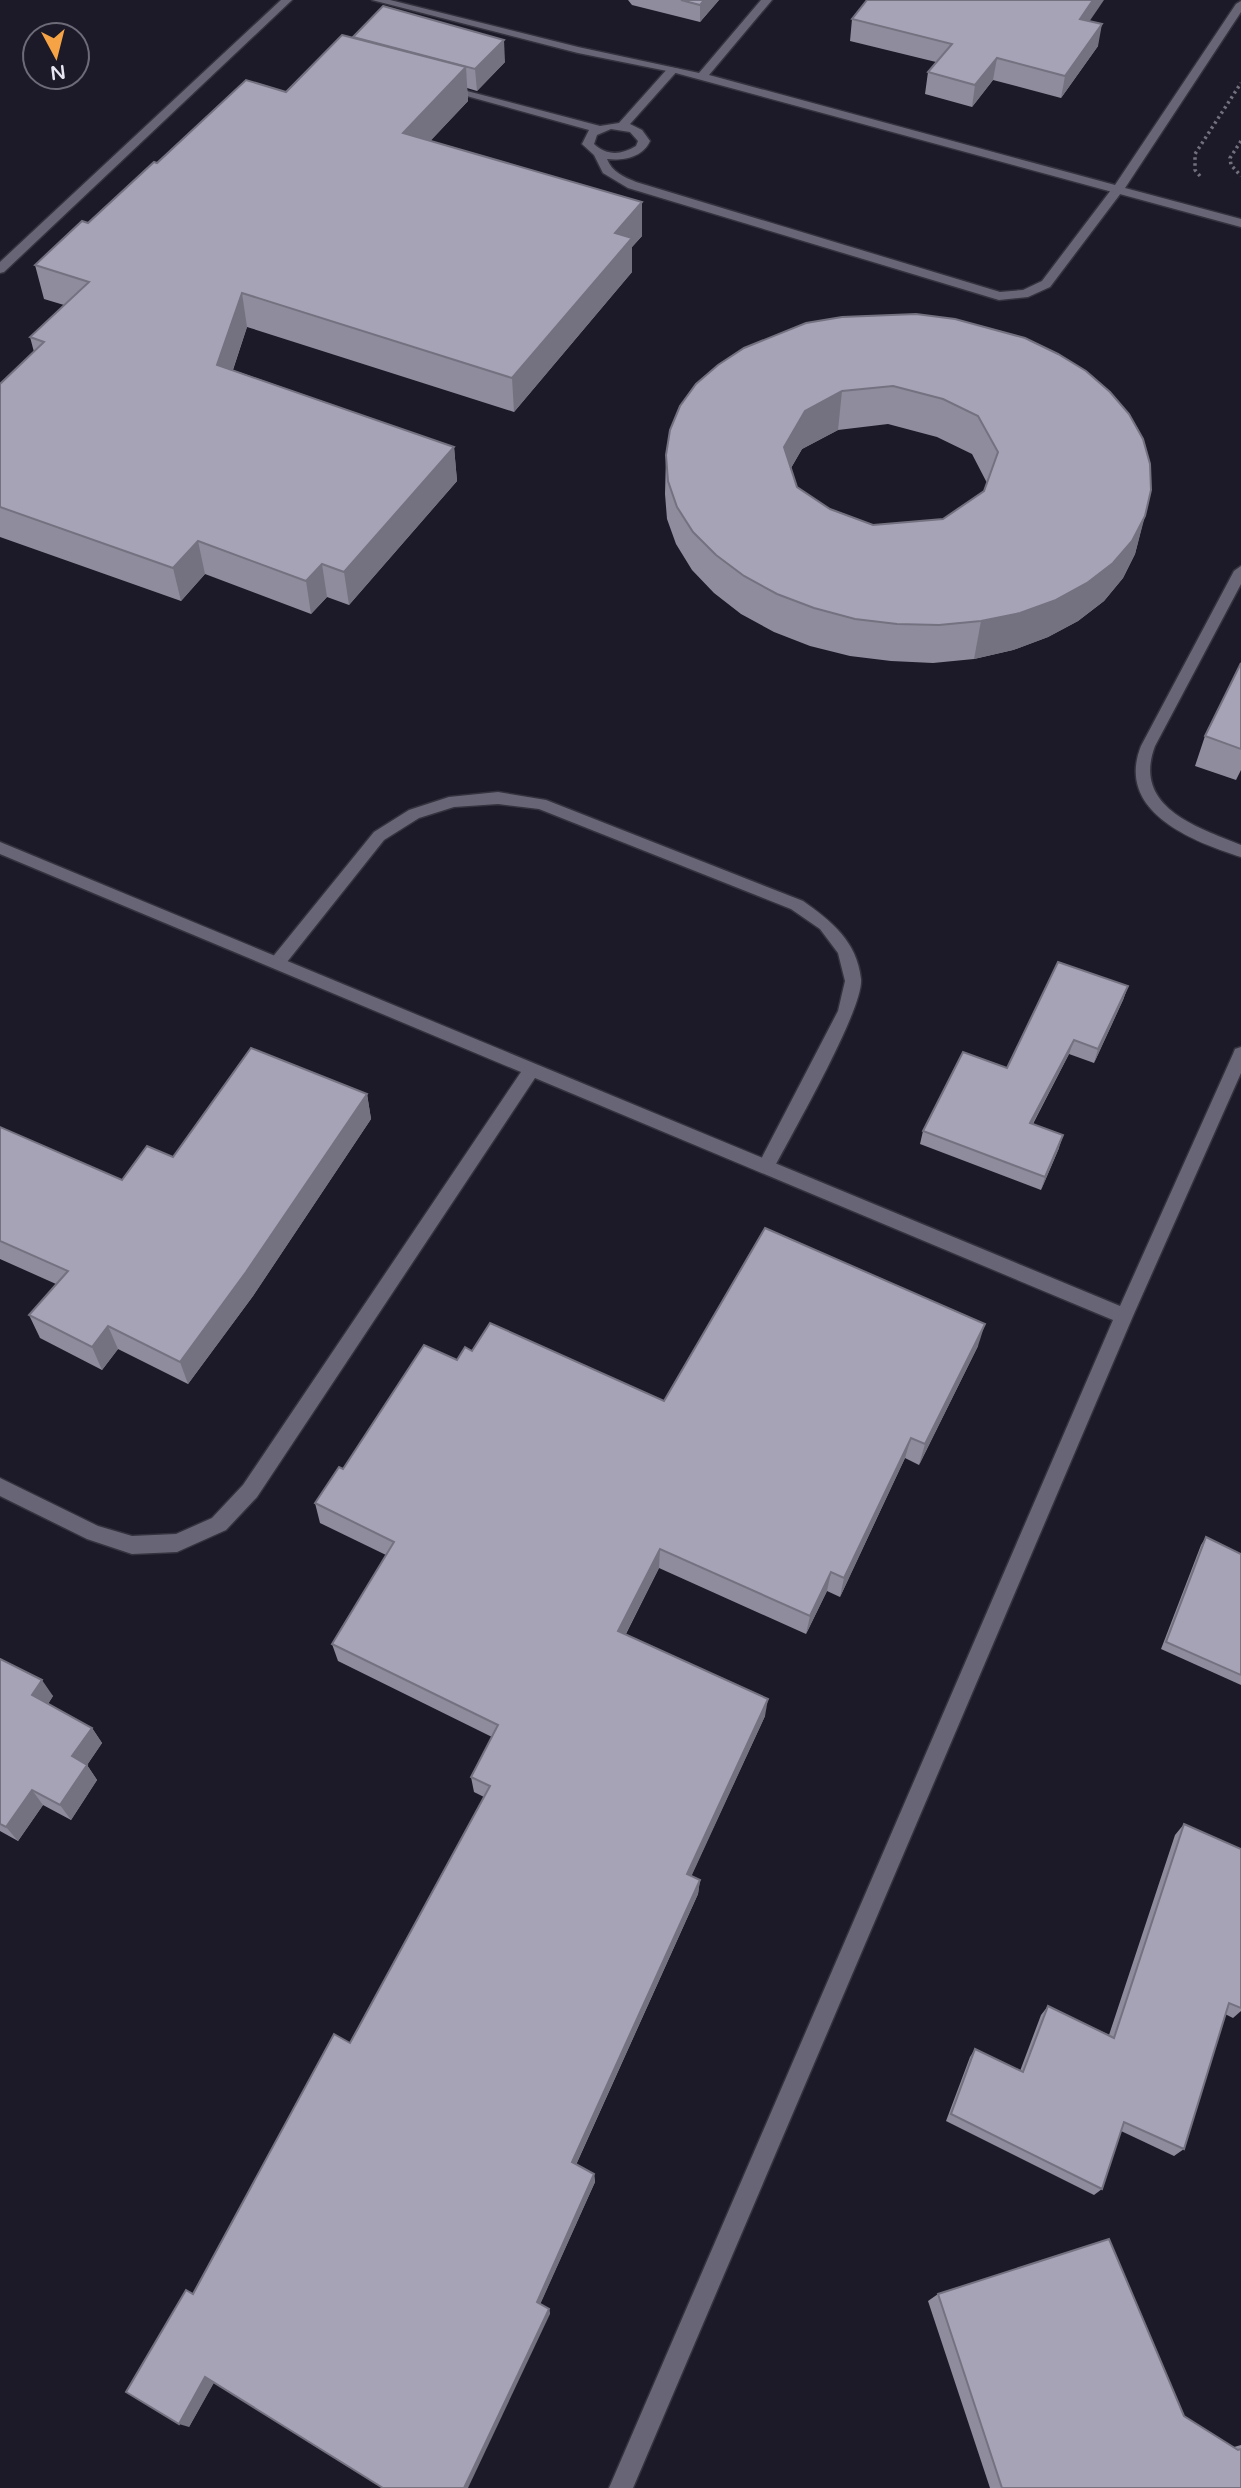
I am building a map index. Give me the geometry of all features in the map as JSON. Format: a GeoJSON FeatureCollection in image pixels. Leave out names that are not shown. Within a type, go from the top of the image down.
{"type":"FeatureCollection","features":[{"type":"Feature","properties":{"kind":"street"},"geometry":{"type":"LineString","coordinates":[[0,269],[287,0]]}},
{"type":"Feature","properties":{"kind":"street"},"geometry":{"type":"LineString","coordinates":[[377,0],[578,50],[702,76],[1241,223]]}},
{"type":"Feature","properties":{"kind":"street"},"geometry":{"type":"LineString","coordinates":[[702,76],[767,0]]}},
{"type":"Feature","properties":{"kind":"street"},"geometry":{"type":"LineString","coordinates":[[600,154],[601,162],[612,175],[632,185],[999,296],[1035,292],[1046,284],[1118,189],[1241,4]]}},
{"type":"Feature","properties":{"kind":"street"},"geometry":{"type":"LineString","coordinates":[[622,126],[673,69]]}},
{"type":"Feature","properties":{"kind":"street"},"geometry":{"type":"LineString","coordinates":[[429,84],[598,129],[622,126],[634,129],[641,134],[641,148],[623,156],[600,154],[588,144],[592,133],[598,129]]}},
{"type":"Feature","properties":{"kind":"street"},"geometry":{"type":"LineString","coordinates":[[1241,571],[1148,746],[1141,766],[1145,789],[1160,809],[1183,826],[1241,851]]}},
{"type":"Feature","properties":{"kind":"street"},"geometry":{"type":"LineString","coordinates":[[277,963],[379,836],[414,814],[454,801],[498,797],[541,804],[797,905],[826,925],[846,951],[853,981],[846,1011],[766,1167]]}},
{"type":"Feature","properties":{"kind":"street"},"geometry":{"type":"LineString","coordinates":[[0,848],[1124,1316]]}},
{"type":"Feature","properties":{"kind":"street"},"geometry":{"type":"LineString","coordinates":[[621,2488],[1124,1316],[1241,1054]]}},
{"type":"Feature","properties":{"kind":"street"},"geometry":{"type":"LineString","coordinates":[[0,1487],[94,1533],[132,1545],[177,1543],[219,1524],[250,1491],[532,1069]]}},
{"type":"Feature","properties":{"kind":"path"},"geometry":{"type":"LineString","coordinates":[[1206,183],[1195,170],[1195,154],[1241,83]]}},
{"type":"Feature","properties":{"kind":"path"},"geometry":{"type":"LineString","coordinates":[[1241,141],[1230,158],[1231,165],[1241,176]]}},
{"type":"Feature","properties":{"kind":"building"},"geometry":{"type":"Polygon","coordinates":[[[681,0],[704,0],[700,5],[681,0]]]}},
{"type":"Feature","properties":{"kind":"building"},"geometry":{"type":"Polygon","coordinates":[[[867,0],[1093,0],[1080,19],[1102,24],[1065,76],[997,58],[975,85],[928,72],[952,44],[852,19],[867,0]]]}},
{"type":"Feature","properties":{"kind":"building"},"geometry":{"type":"Polygon","coordinates":[[[383,6],[504,40],[475,69],[353,37],[383,6]]]}},
{"type":"Feature","properties":{"kind":"building"},"geometry":{"type":"Polygon","coordinates":[[[342,35],[466,67],[403,133],[642,202],[615,233],[632,238],[512,378],[242,293],[217,365],[454,447],[344,572],[322,564],[306,581],[198,541],[173,568],[0,507],[0,384],[44,342],[30,337],[89,282],[35,265],[82,221],[88,223],[154,162],[157,163],[246,80],[286,92],[342,35]]]}},
{"type":"Feature","properties":{"kind":"building"},"geometry":{"type":"Polygon","coordinates":[[[916,314],[955,319],[1025,338],[1086,371],[1110,392],[1129,414],[1143,439],[1150,464],[1151,490],[1145,516],[1132,541],[1113,563],[1087,583],[1056,600],[1020,613],[981,621],[939,625],[855,619],[814,608],[777,594],[744,576],[716,555],[693,532],[677,507],[668,481],[666,455],[670,430],[680,406],[696,384],[744,348],[806,323],[842,317],[916,314]],[[893,386],[842,391],[805,411],[784,447],[797,487],[830,509],[873,525],[943,519],[984,491],[998,452],[978,416],[943,399],[893,386]]]}},
{"type":"Feature","properties":{"kind":"building"},"geometry":{"type":"Polygon","coordinates":[[[1241,663],[1241,749],[1205,736],[1241,663]]]}},
{"type":"Feature","properties":{"kind":"building"},"geometry":{"type":"Polygon","coordinates":[[[1058,962],[1128,986],[1098,1049],[1074,1040],[1030,1123],[1063,1135],[1045,1177],[923,1131],[963,1052],[1007,1068],[1058,962]]]}},
{"type":"Feature","properties":{"kind":"building"},"geometry":{"type":"Polygon","coordinates":[[[251,1048],[367,1094],[246,1272],[180,1362],[108,1326],[92,1347],[29,1315],[68,1271],[0,1241],[0,1127],[122,1180],[147,1146],[173,1157],[251,1048]]]}},
{"type":"Feature","properties":{"kind":"building"},"geometry":{"type":"Polygon","coordinates":[[[765,1228],[985,1324],[925,1444],[911,1438],[844,1578],[831,1572],[810,1616],[660,1549],[618,1631],[768,1699],[687,1874],[700,1880],[572,2162],[594,2174],[537,2302],[549,2309],[464,2488],[383,2488],[205,2377],[179,2424],[126,2392],[186,2290],[193,2294],[334,2034],[350,2043],[490,1786],[471,1777],[498,1725],[332,1644],[394,1542],[315,1503],[339,1467],[343,1469],[424,1345],[457,1360],[465,1347],[472,1351],[490,1323],[664,1401],[765,1228]]]}},
{"type":"Feature","properties":{"kind":"building"},"geometry":{"type":"Polygon","coordinates":[[[1206,1537],[1241,1554],[1241,1675],[1166,1642],[1206,1537]]]}},
{"type":"Feature","properties":{"kind":"building"},"geometry":{"type":"Polygon","coordinates":[[[0,1659],[42,1680],[32,1695],[92,1728],[72,1756],[87,1765],[60,1805],[32,1790],[6,1827],[0,1824],[0,1659]]]}},
{"type":"Feature","properties":{"kind":"building"},"geometry":{"type":"Polygon","coordinates":[[[1184,1824],[1241,1849],[1241,2008],[1229,2003],[1184,2149],[1124,2122],[1102,2189],[951,2114],[975,2049],[1023,2072],[1048,2006],[1114,2038],[1184,1824]]]}},
{"type":"Feature","properties":{"kind":"building"},"geometry":{"type":"Polygon","coordinates":[[[1109,2239],[1184,2416],[1238,2450],[1241,2449],[1241,2488],[1002,2488],[938,2294],[1109,2239]]]}}]}
